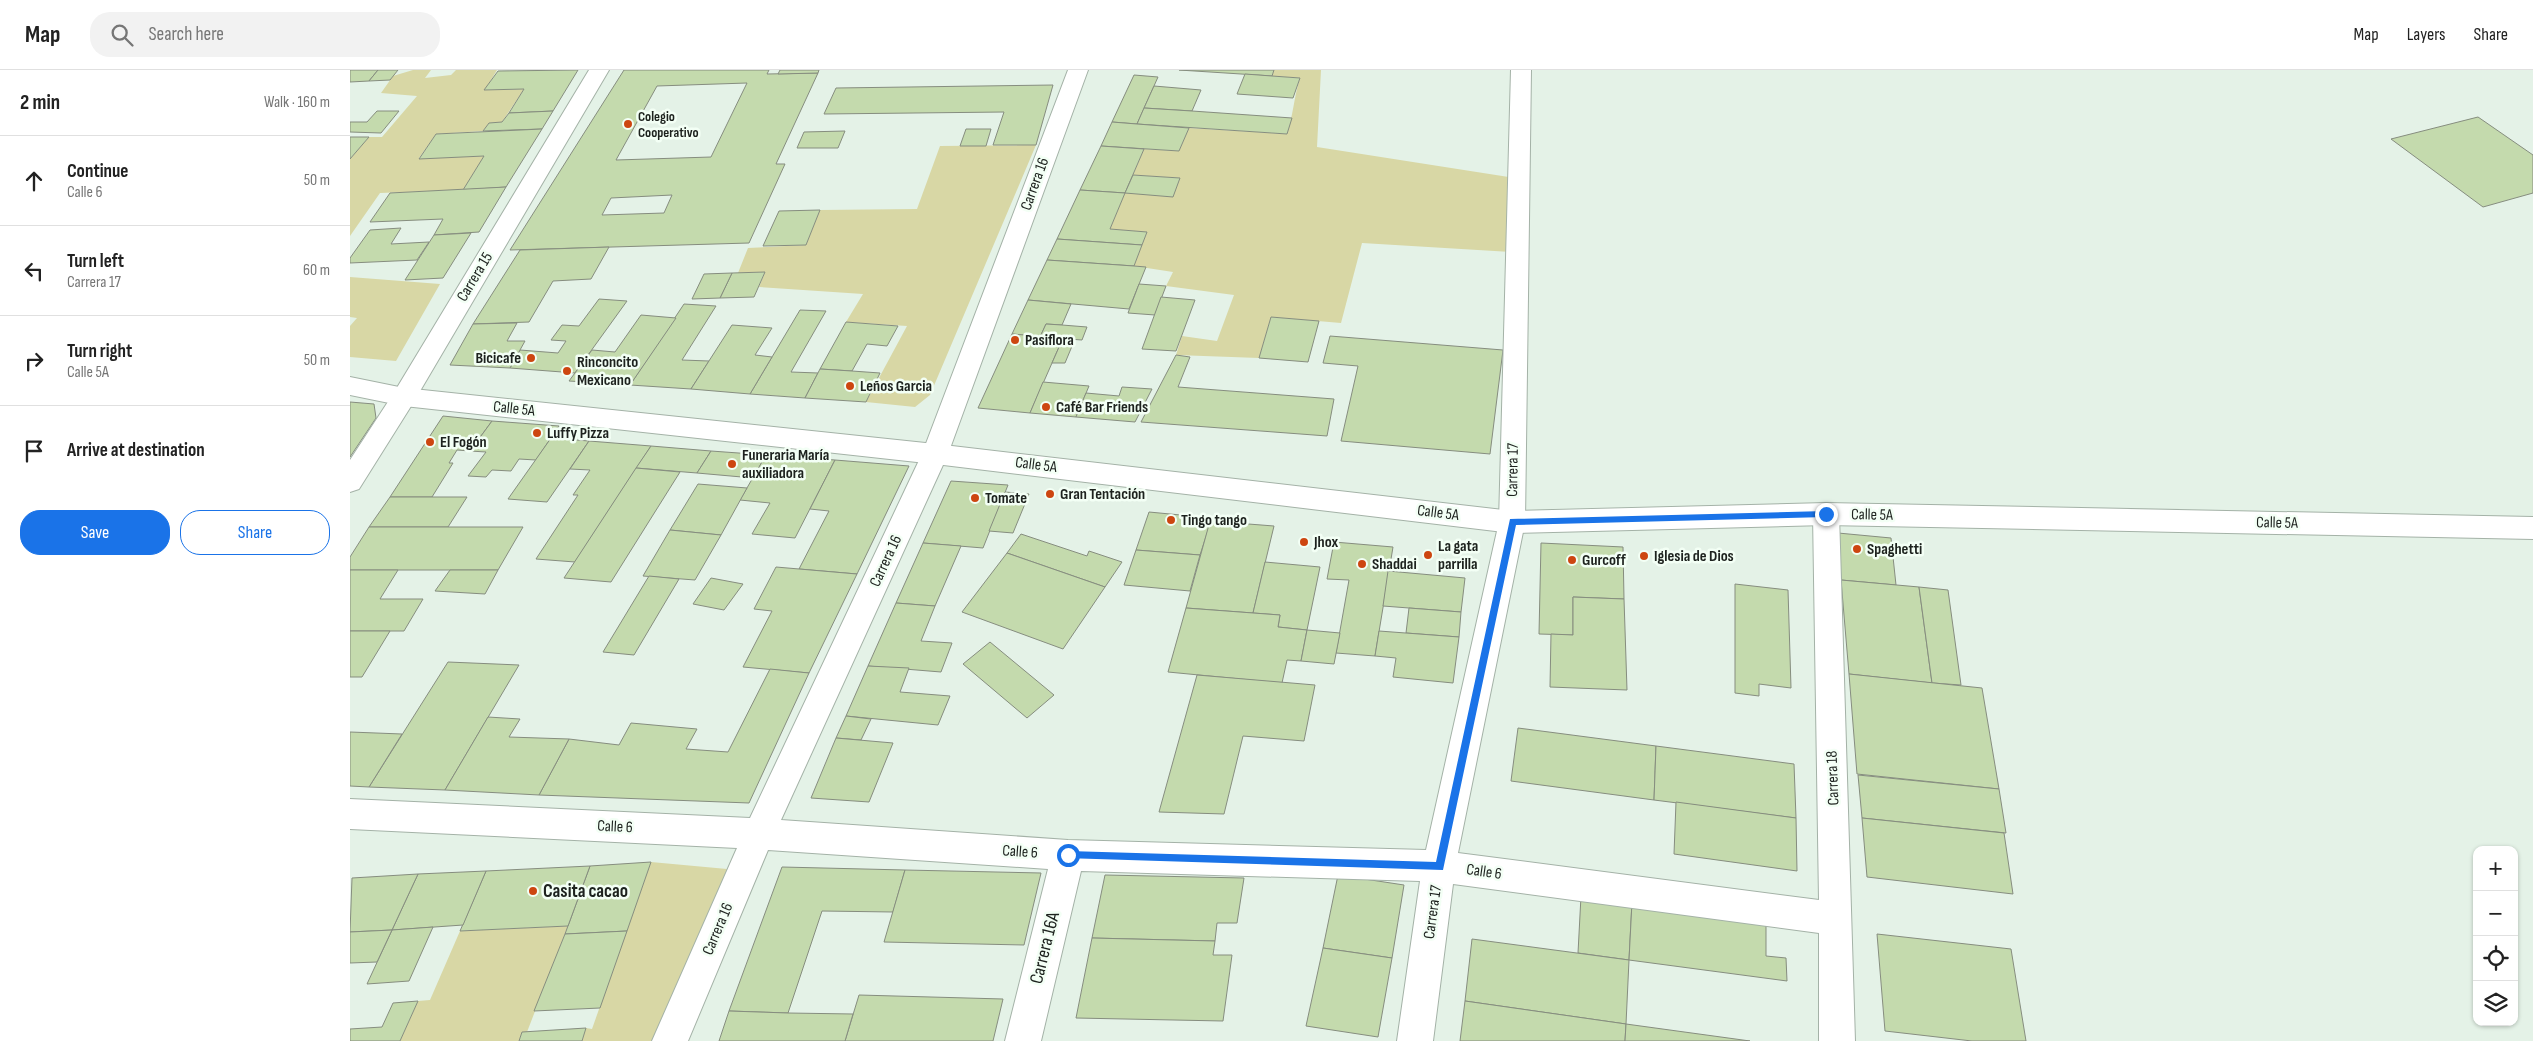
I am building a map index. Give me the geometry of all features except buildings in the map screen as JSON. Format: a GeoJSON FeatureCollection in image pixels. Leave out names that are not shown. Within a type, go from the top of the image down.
{"type":"FeatureCollection","features":[{"type":"Feature","properties":{"kind":"street","name":"Carrera 15"},"geometry":{"type":"LineString","coordinates":[[350,482],[404,397],[599,70]]}},
{"type":"Feature","properties":{"kind":"street","name":"Carrera 16"},"geometry":{"type":"LineString","coordinates":[[670,1041],[760,834],[935,454],[1078,70]]}},
{"type":"Feature","properties":{"kind":"street","name":"Carrera 17"},"geometry":{"type":"LineString","coordinates":[[1415,1041],[1439,866],[1512,522],[1521,70]]}},
{"type":"Feature","properties":{"kind":"street","name":"Calle 5A"},"geometry":{"type":"LineString","coordinates":[[350,386],[404,397],[935,454],[1512,522],[1826,514],[2533,528]]}},
{"type":"Feature","properties":{"kind":"street","name":"Carrera 18"},"geometry":{"type":"LineString","coordinates":[[1826,514],[1836,919],[1837,1041]]}},
{"type":"Feature","properties":{"kind":"street","name":"Calle 6"},"geometry":{"type":"LineString","coordinates":[[350,814],[760,834],[1068,855],[1439,866],[1836,919]]}},
{"type":"Feature","properties":{"kind":"street","name":"Carrera 16A"},"geometry":{"type":"LineString","coordinates":[[1023,1041],[1068,855]]}},
{"type":"Feature","properties":{"kind":"green space"},"geometry":{"type":"Polygon","coordinates":[[[413,70],[431,70],[425,78],[451,75],[456,70],[497,70],[485,90],[524,89],[502,122],[489,123],[483,131],[436,134],[419,158],[484,156],[463,190],[380,193],[350,236],[350,159],[369,137],[382,137],[417,96],[381,93],[393,76],[413,70]]]}},
{"type":"Feature","properties":{"kind":"green space"},"geometry":{"type":"Polygon","coordinates":[[[1274,70],[1321,70],[1317,147],[1515,178],[1511,252],[1362,243],[1341,323],[1271,317],[1259,358],[1176,355],[1182,336],[1217,341],[1234,295],[1166,286],[1173,272],[1134,266],[1147,232],[1110,229],[1125,193],[1173,196],[1180,178],[1133,175],[1144,149],[1179,151],[1189,128],[1287,134],[1300,78],[1272,76],[1274,70]]]}},
{"type":"Feature","properties":{"kind":"green space"},"geometry":{"type":"Polygon","coordinates":[[[1036,145],[930,395],[915,407],[866,402],[907,326],[846,322],[863,294],[759,287],[765,272],[738,273],[748,248],[806,245],[820,210],[917,209],[940,146],[1036,145]]]}},
{"type":"Feature","properties":{"kind":"green space"},"geometry":{"type":"Polygon","coordinates":[[[350,277],[440,284],[396,361],[350,357],[350,326],[357,318],[350,317],[350,277]]]}},
{"type":"Feature","properties":{"kind":"green space"},"geometry":{"type":"Polygon","coordinates":[[[651,862],[727,869],[658,1041],[582,1041],[586,1028],[592,1029],[651,862]]]}},
{"type":"Feature","properties":{"kind":"green space"},"geometry":{"type":"Polygon","coordinates":[[[568,926],[527,1032],[522,1032],[519,1041],[400,1041],[418,1001],[430,1000],[460,931],[568,926]]]}},
{"type":"Feature","properties":{"kind":"place","name":"Colegio Cooperativo"},"geometry":{"type":"Point","coordinates":[628,124]}},
{"type":"Feature","properties":{"kind":"place","name":"Pasiflora"},"geometry":{"type":"Point","coordinates":[1015,340]}},
{"type":"Feature","properties":{"kind":"place","name":"Bicicafe"},"geometry":{"type":"Point","coordinates":[531,358]}},
{"type":"Feature","properties":{"kind":"place","name":"Rinconcito Mexicano"},"geometry":{"type":"Point","coordinates":[567,371]}},
{"type":"Feature","properties":{"kind":"place","name":"Leños Garcia"},"geometry":{"type":"Point","coordinates":[850,386]}},
{"type":"Feature","properties":{"kind":"place","name":"Café Bar Friends"},"geometry":{"type":"Point","coordinates":[1046,407]}},
{"type":"Feature","properties":{"kind":"place","name":"Luffy Pizza"},"geometry":{"type":"Point","coordinates":[537,433]}},
{"type":"Feature","properties":{"kind":"place","name":"El Fogón"},"geometry":{"type":"Point","coordinates":[430,442]}},
{"type":"Feature","properties":{"kind":"place","name":"Funeraria María auxiliadora"},"geometry":{"type":"Point","coordinates":[732,464]}},
{"type":"Feature","properties":{"kind":"place","name":"Gran Tentación"},"geometry":{"type":"Point","coordinates":[1050,494]}},
{"type":"Feature","properties":{"kind":"place","name":"Tomate"},"geometry":{"type":"Point","coordinates":[975,498]}},
{"type":"Feature","properties":{"kind":"place","name":"Tingo tango"},"geometry":{"type":"Point","coordinates":[1171,520]}},
{"type":"Feature","properties":{"kind":"place","name":"Jhox"},"geometry":{"type":"Point","coordinates":[1304,542]}},
{"type":"Feature","properties":{"kind":"place","name":"Spaghetti"},"geometry":{"type":"Point","coordinates":[1857,549]}},
{"type":"Feature","properties":{"kind":"place","name":"La gata parrilla"},"geometry":{"type":"Point","coordinates":[1428,555]}},
{"type":"Feature","properties":{"kind":"place","name":"Iglesia de Dios"},"geometry":{"type":"Point","coordinates":[1644,556]}},
{"type":"Feature","properties":{"kind":"place","name":"Gurcoff"},"geometry":{"type":"Point","coordinates":[1572,560]}},
{"type":"Feature","properties":{"kind":"place","name":"Shaddai"},"geometry":{"type":"Point","coordinates":[1362,564]}},
{"type":"Feature","properties":{"kind":"place","name":"Casita cacao"},"geometry":{"type":"Point","coordinates":[533,891]}},
{"type":"Feature","properties":{"kind":"route"},"geometry":{"type":"LineString","coordinates":[[1068,855],[1439,866],[1512,522],[1826,514]]}}]}
